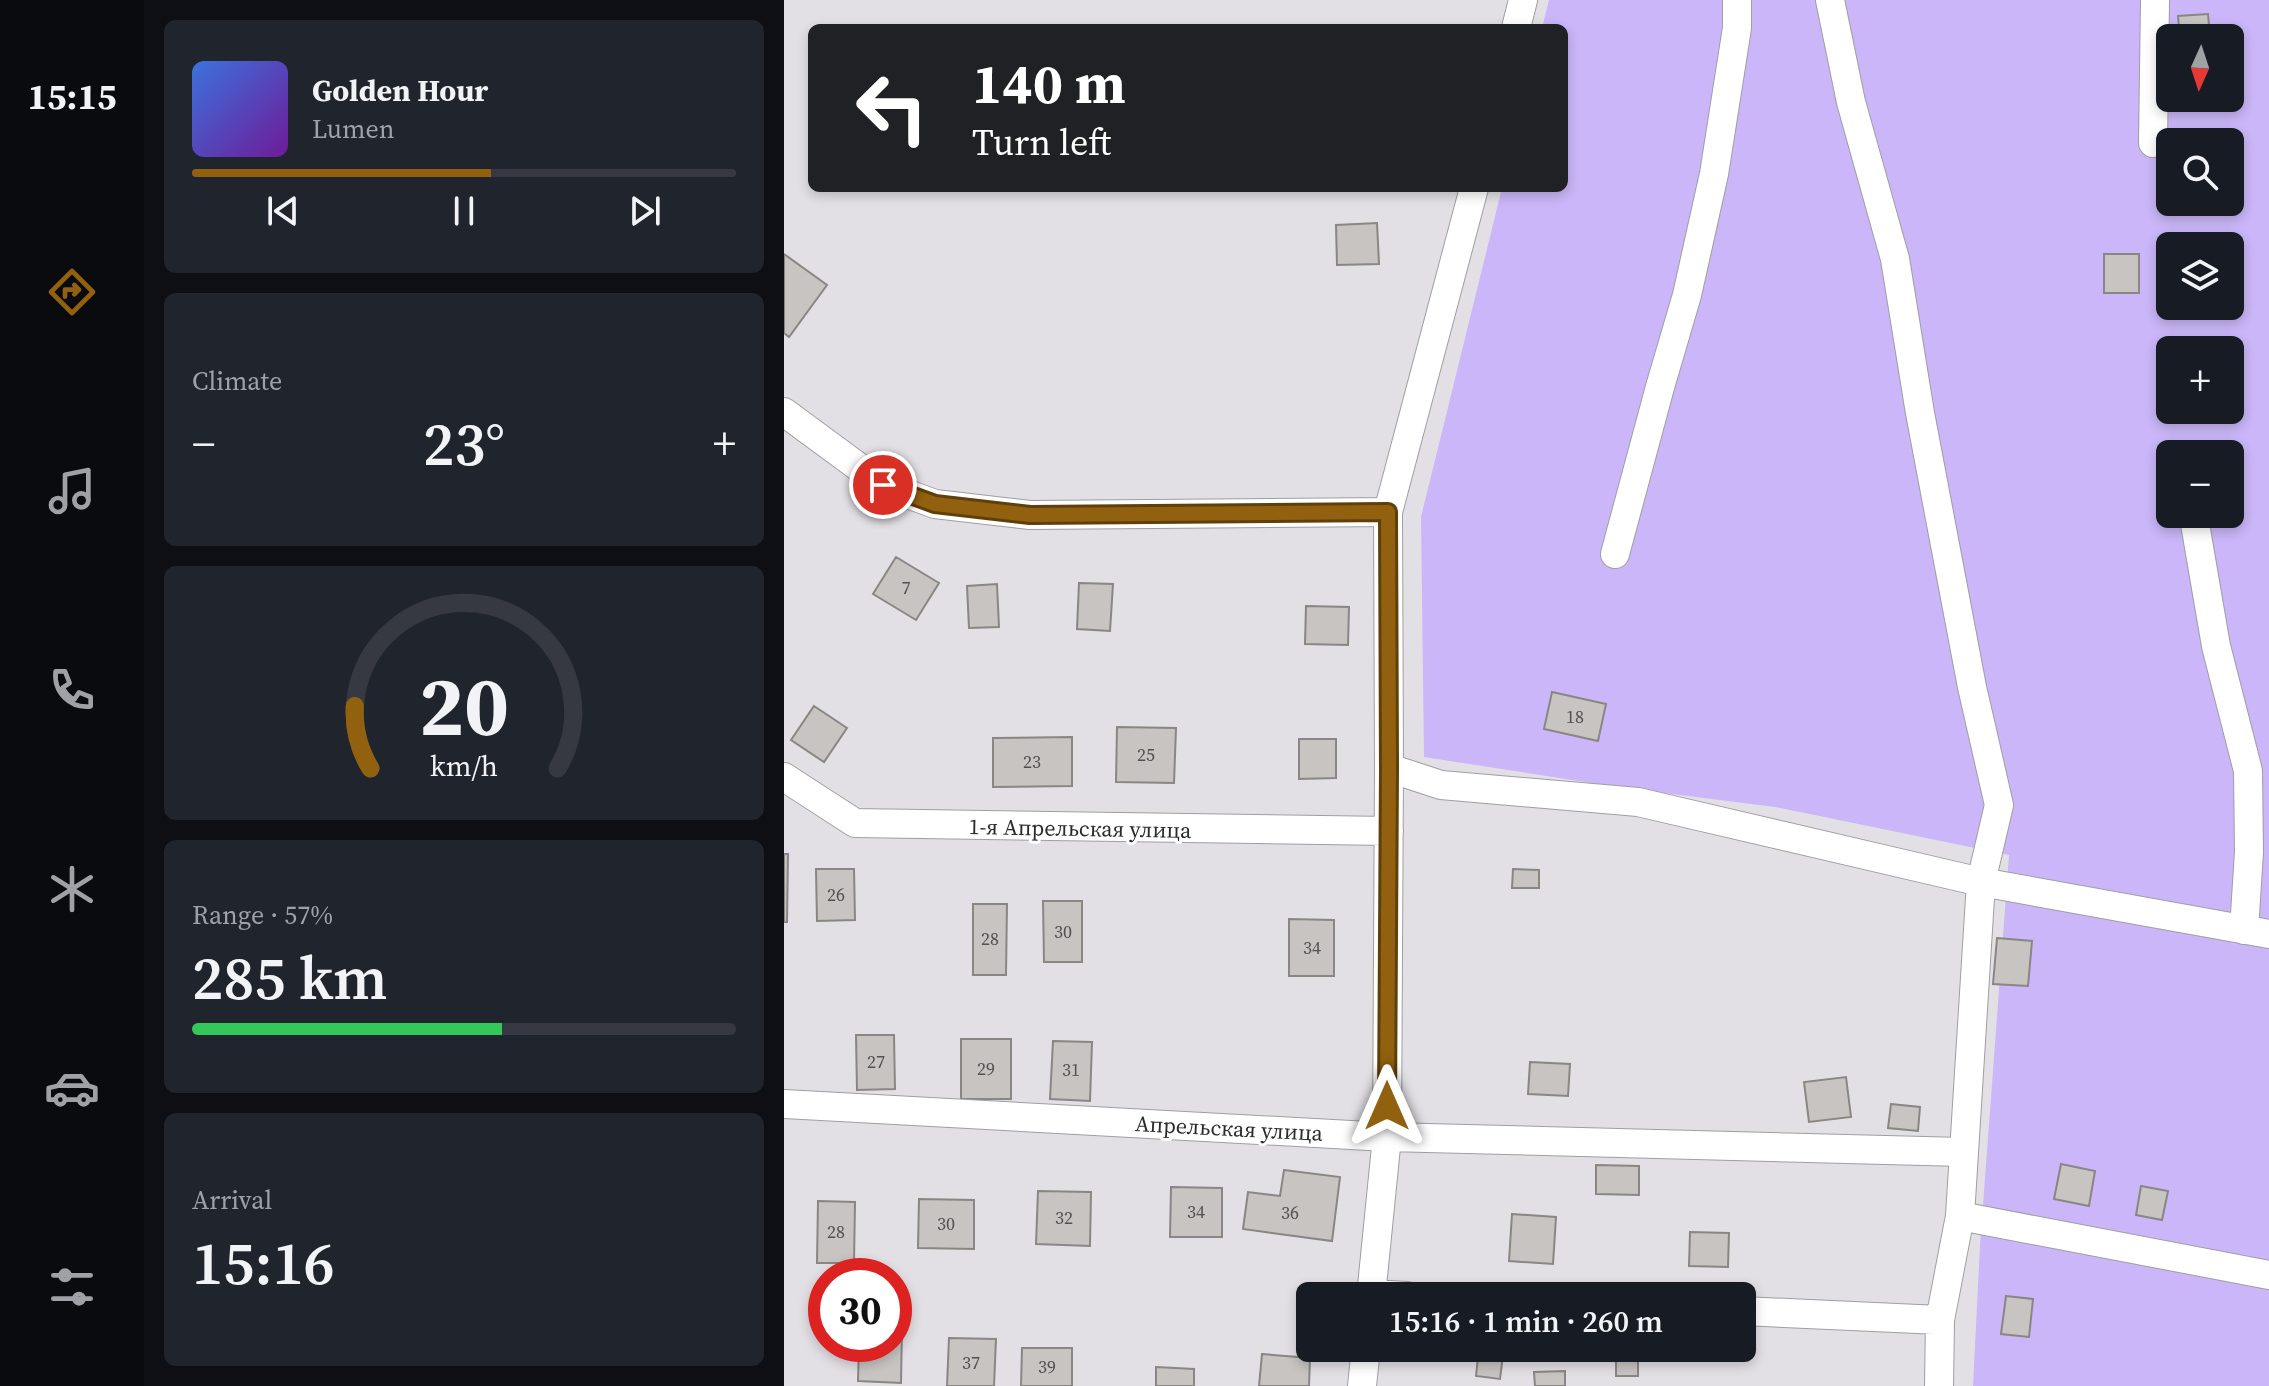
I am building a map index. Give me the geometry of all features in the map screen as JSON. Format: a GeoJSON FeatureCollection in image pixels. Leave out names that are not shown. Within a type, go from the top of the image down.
{"type":"FeatureCollection","features":[{"type":"Feature","properties":{"kind":"street"},"geometry":{"type":"LineString","coordinates":[[1517,24],[1523,0]]}},
{"type":"Feature","properties":{"kind":"street"},"geometry":{"type":"LineString","coordinates":[[1615,554],[1691,280],[1714,174],[1737,28],[1737,0]]}},
{"type":"Feature","properties":{"kind":"street"},"geometry":{"type":"LineString","coordinates":[[1830,0],[1851,102],[1895,259],[1920,413],[1966,657],[1999,805],[1981,882],[1960,1216],[1940,1320],[1939,1386]]}},
{"type":"Feature","properties":{"kind":"street"},"geometry":{"type":"LineString","coordinates":[[2153,143],[2155,0]]}},
{"type":"Feature","properties":{"kind":"street"},"geometry":{"type":"LineString","coordinates":[[1372,1282],[1387,1137],[1388,512],[1473,192]]}},
{"type":"Feature","properties":{"kind":"street"},"geometry":{"type":"LineString","coordinates":[[784,412],[883,485],[935,504],[1030,515],[1388,512]]}},
{"type":"Feature","properties":{"kind":"street"},"geometry":{"type":"LineString","coordinates":[[1389,768],[1441,785],[1638,802],[1981,882],[2256,932],[2249,852],[2248,771],[2216,646],[2196,528]]}},
{"type":"Feature","properties":{"kind":"street","name":"1-я Апрельская улица"},"geometry":{"type":"LineString","coordinates":[[784,777],[855,823],[1389,831]]}},
{"type":"Feature","properties":{"kind":"street","name":"Апрельская улица"},"geometry":{"type":"LineString","coordinates":[[784,1104],[1387,1137],[1963,1152]]}},
{"type":"Feature","properties":{"kind":"street"},"geometry":{"type":"LineString","coordinates":[[1960,1216],[2269,1275]]}},
{"type":"Feature","properties":{"kind":"street"},"geometry":{"type":"LineString","coordinates":[[1756,1312],[1940,1320]]}},
{"type":"Feature","properties":{"kind":"street"},"geometry":{"type":"LineString","coordinates":[[1362,1386],[1365,1362]]}},
{"type":"Feature","properties":{"kind":"shaded area"},"geometry":{"type":"Polygon","coordinates":[[[1549,0],[2269,0],[2269,1386],[1973,1386],[1980,1246],[2009,855],[1775,807],[1617,787],[1424,757],[1421,517],[1501,192],[1568,192],[1568,24],[1543,24],[1549,0]]]}},
{"type":"Feature","properties":{"kind":"building"},"geometry":{"type":"Polygon","coordinates":[[[2208,14],[2209,24],[2179,24],[2178,16],[2208,14]]]}},
{"type":"Feature","properties":{"kind":"building"},"geometry":{"type":"Polygon","coordinates":[[[1377,223],[1379,264],[1337,265],[1336,225],[1377,223]]]}},
{"type":"Feature","properties":{"kind":"building"},"geometry":{"type":"Polygon","coordinates":[[[784,254],[827,285],[789,337],[784,333],[784,254]]]}},
{"type":"Feature","properties":{"kind":"building"},"geometry":{"type":"Polygon","coordinates":[[[2104,254],[2139,254],[2139,293],[2104,293],[2104,254]]]}},
{"type":"Feature","properties":{"kind":"building"},"geometry":{"type":"Polygon","coordinates":[[[896,557],[939,583],[916,620],[873,594],[896,557]]]}},
{"type":"Feature","properties":{"kind":"building"},"geometry":{"type":"Polygon","coordinates":[[[1079,583],[1113,584],[1110,631],[1077,629],[1079,583]]]}},
{"type":"Feature","properties":{"kind":"building"},"geometry":{"type":"Polygon","coordinates":[[[997,584],[999,627],[969,628],[967,586],[997,584]]]}},
{"type":"Feature","properties":{"kind":"building"},"geometry":{"type":"Polygon","coordinates":[[[1306,606],[1349,607],[1348,645],[1305,644],[1306,606]]]}},
{"type":"Feature","properties":{"kind":"building"},"geometry":{"type":"Polygon","coordinates":[[[1552,692],[1606,704],[1598,741],[1544,729],[1552,692]]]}},
{"type":"Feature","properties":{"kind":"building"},"geometry":{"type":"Polygon","coordinates":[[[814,706],[847,728],[824,762],[791,740],[814,706]]]}},
{"type":"Feature","properties":{"kind":"building"},"geometry":{"type":"Polygon","coordinates":[[[1117,727],[1176,728],[1174,783],[1116,782],[1117,727]]]}},
{"type":"Feature","properties":{"kind":"building"},"geometry":{"type":"Polygon","coordinates":[[[1072,737],[1072,786],[993,787],[993,738],[1072,737]]]}},
{"type":"Feature","properties":{"kind":"building"},"geometry":{"type":"Polygon","coordinates":[[[1299,739],[1336,739],[1336,778],[1299,779],[1299,739]]]}},
{"type":"Feature","properties":{"kind":"building"},"geometry":{"type":"Polygon","coordinates":[[[784,854],[788,854],[787,922],[784,922],[784,854]]]}},
{"type":"Feature","properties":{"kind":"building"},"geometry":{"type":"Polygon","coordinates":[[[816,869],[854,869],[855,920],[817,921],[816,869]]]}},
{"type":"Feature","properties":{"kind":"building"},"geometry":{"type":"Polygon","coordinates":[[[1513,869],[1539,870],[1539,888],[1512,888],[1513,869]]]}},
{"type":"Feature","properties":{"kind":"building"},"geometry":{"type":"Polygon","coordinates":[[[1043,901],[1082,901],[1082,962],[1044,962],[1043,901]]]}},
{"type":"Feature","properties":{"kind":"building"},"geometry":{"type":"Polygon","coordinates":[[[973,904],[1007,904],[1006,975],[973,975],[973,904]]]}},
{"type":"Feature","properties":{"kind":"building"},"geometry":{"type":"Polygon","coordinates":[[[1289,919],[1334,920],[1334,976],[1289,976],[1289,919]]]}},
{"type":"Feature","properties":{"kind":"building"},"geometry":{"type":"Polygon","coordinates":[[[1997,938],[2032,941],[2028,986],[1993,984],[1997,938]]]}},
{"type":"Feature","properties":{"kind":"building"},"geometry":{"type":"Polygon","coordinates":[[[856,1035],[894,1035],[895,1089],[857,1090],[856,1035]]]}},
{"type":"Feature","properties":{"kind":"building"},"geometry":{"type":"Polygon","coordinates":[[[961,1039],[1011,1039],[1011,1099],[961,1099],[961,1039]]]}},
{"type":"Feature","properties":{"kind":"building"},"geometry":{"type":"Polygon","coordinates":[[[1053,1041],[1092,1042],[1090,1101],[1050,1099],[1053,1041]]]}},
{"type":"Feature","properties":{"kind":"building"},"geometry":{"type":"Polygon","coordinates":[[[1530,1062],[1570,1064],[1568,1096],[1528,1094],[1530,1062]]]}},
{"type":"Feature","properties":{"kind":"building"},"geometry":{"type":"Polygon","coordinates":[[[1846,1077],[1851,1117],[1809,1122],[1804,1082],[1846,1077]]]}},
{"type":"Feature","properties":{"kind":"building"},"geometry":{"type":"Polygon","coordinates":[[[1891,1104],[1920,1107],[1918,1131],[1888,1128],[1891,1104]]]}},
{"type":"Feature","properties":{"kind":"building"},"geometry":{"type":"Polygon","coordinates":[[[2061,1164],[2095,1171],[2089,1206],[2054,1199],[2061,1164]]]}},
{"type":"Feature","properties":{"kind":"building"},"geometry":{"type":"Polygon","coordinates":[[[1596,1165],[1639,1166],[1639,1195],[1596,1194],[1596,1165]]]}},
{"type":"Feature","properties":{"kind":"building"},"geometry":{"type":"Polygon","coordinates":[[[1284,1170],[1340,1177],[1332,1241],[1243,1229],[1248,1192],[1280,1196],[1284,1170]]]}},
{"type":"Feature","properties":{"kind":"building"},"geometry":{"type":"Polygon","coordinates":[[[2141,1186],[2168,1191],[2162,1220],[2136,1215],[2141,1186]]]}},
{"type":"Feature","properties":{"kind":"building"},"geometry":{"type":"Polygon","coordinates":[[[1171,1187],[1222,1188],[1222,1237],[1170,1237],[1171,1187]]]}},
{"type":"Feature","properties":{"kind":"building"},"geometry":{"type":"Polygon","coordinates":[[[1038,1191],[1091,1192],[1090,1246],[1036,1244],[1038,1191]]]}},
{"type":"Feature","properties":{"kind":"building"},"geometry":{"type":"Polygon","coordinates":[[[919,1199],[974,1200],[974,1249],[918,1248],[919,1199]]]}},
{"type":"Feature","properties":{"kind":"building"},"geometry":{"type":"Polygon","coordinates":[[[818,1201],[855,1202],[854,1258],[817,1258],[818,1201]]]}},
{"type":"Feature","properties":{"kind":"building"},"geometry":{"type":"Polygon","coordinates":[[[1512,1214],[1556,1217],[1553,1264],[1509,1261],[1512,1214]]]}},
{"type":"Feature","properties":{"kind":"building"},"geometry":{"type":"Polygon","coordinates":[[[1690,1232],[1729,1233],[1728,1267],[1689,1266],[1690,1232]]]}},
{"type":"Feature","properties":{"kind":"building"},"geometry":{"type":"Polygon","coordinates":[[[2006,1296],[2033,1299],[2029,1337],[2001,1334],[2006,1296]]]}},
{"type":"Feature","properties":{"kind":"building"},"geometry":{"type":"Polygon","coordinates":[[[949,1338],[996,1339],[994,1386],[947,1386],[949,1338]]]}},
{"type":"Feature","properties":{"kind":"building"},"geometry":{"type":"Polygon","coordinates":[[[1022,1348],[1072,1348],[1072,1386],[1021,1386],[1022,1348]]]}},
{"type":"Feature","properties":{"kind":"building"},"geometry":{"type":"Polygon","coordinates":[[[1262,1354],[1296,1357],[1296,1362],[1310,1362],[1309,1386],[1259,1386],[1262,1354]]]}},
{"type":"Feature","properties":{"kind":"building"},"geometry":{"type":"Polygon","coordinates":[[[859,1362],[901,1362],[901,1383],[858,1381],[859,1362]]]}},
{"type":"Feature","properties":{"kind":"building"},"geometry":{"type":"Polygon","coordinates":[[[1478,1362],[1502,1362],[1500,1379],[1476,1376],[1478,1362]]]}},
{"type":"Feature","properties":{"kind":"building"},"geometry":{"type":"Polygon","coordinates":[[[1616,1362],[1638,1362],[1638,1376],[1616,1376],[1616,1362]]]}},
{"type":"Feature","properties":{"kind":"building"},"geometry":{"type":"Polygon","coordinates":[[[1156,1367],[1194,1369],[1194,1386],[1156,1386],[1156,1367]]]}},
{"type":"Feature","properties":{"kind":"building"},"geometry":{"type":"Polygon","coordinates":[[[1565,1371],[1565,1386],[1535,1386],[1534,1372],[1565,1371]]]}},
{"type":"Feature","properties":{"kind":"route"},"geometry":{"type":"LineString","coordinates":[[883,485],[935,504],[1030,515],[1388,512],[1387,1106]]}}]}
